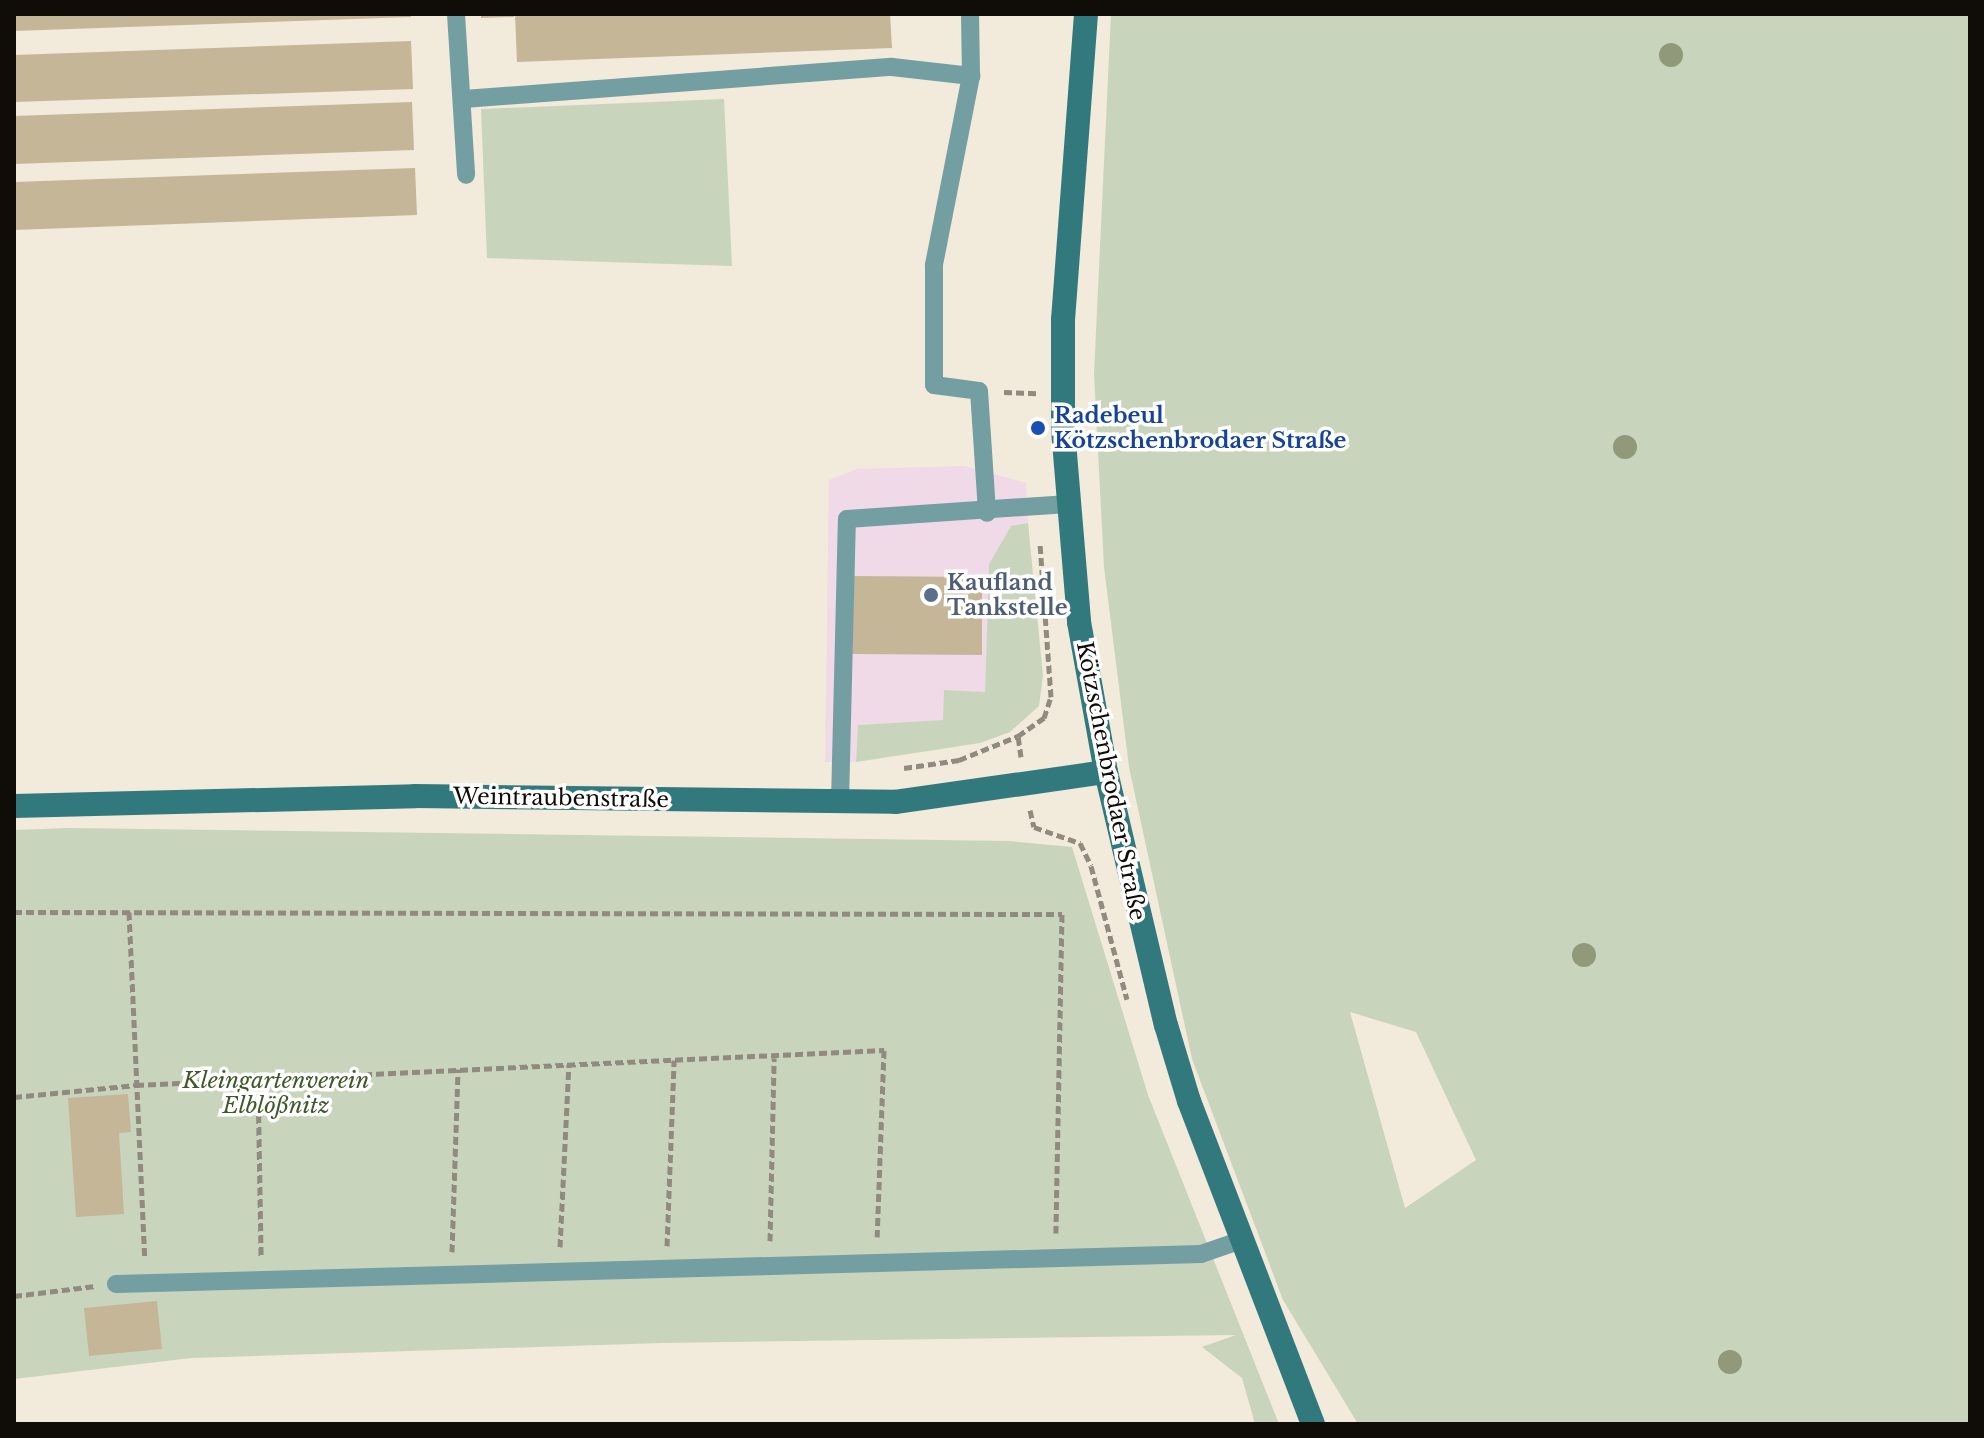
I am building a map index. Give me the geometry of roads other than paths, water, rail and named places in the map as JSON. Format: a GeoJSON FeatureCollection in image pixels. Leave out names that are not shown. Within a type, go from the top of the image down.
{"type":"FeatureCollection","features":[{"type":"Feature","properties":{"kind":"street","name":"Kötzschenbrodaer Straße"},"geometry":{"type":"LineString","coordinates":[[1086,14],[1063,320],[1062,394],[1079,622],[1106,772],[1166,1025],[1242,1240],[1313,1424]]}},
{"type":"Feature","properties":{"kind":"street","name":"Weintraubenstraße"},"geometry":{"type":"LineString","coordinates":[[14,806],[415,796],[895,802],[1106,772]]}},
{"type":"Feature","properties":{"kind":"lane"},"geometry":{"type":"LineString","coordinates":[[456,14],[464,99],[466,175]]}},
{"type":"Feature","properties":{"kind":"lane"},"geometry":{"type":"LineString","coordinates":[[970,14],[971,76],[934,265],[934,385],[979,391],[987,513]]}},
{"type":"Feature","properties":{"kind":"lane"},"geometry":{"type":"LineString","coordinates":[[464,99],[892,67],[971,76]]}},
{"type":"Feature","properties":{"kind":"lane"},"geometry":{"type":"LineString","coordinates":[[840,802],[847,519],[987,513],[1068,504]]}},
{"type":"Feature","properties":{"kind":"lane"},"geometry":{"type":"LineString","coordinates":[[116,1284],[1056,1260],[1201,1254],[1242,1240]]}},
{"type":"Feature","properties":{"kind":"place","name":"Radebeul Kötzschenbrodaer Straße"},"geometry":{"type":"Point","coordinates":[1038,428]}},
{"type":"Feature","properties":{"kind":"place","name":"Kaufland Tankstelle"},"geometry":{"type":"Point","coordinates":[931,595]}},
{"type":"Feature","properties":{"kind":"park label","name":"Kleingartenverein Elblößnitz"},"geometry":{"type":"Point","coordinates":[276,1092]}}]}
